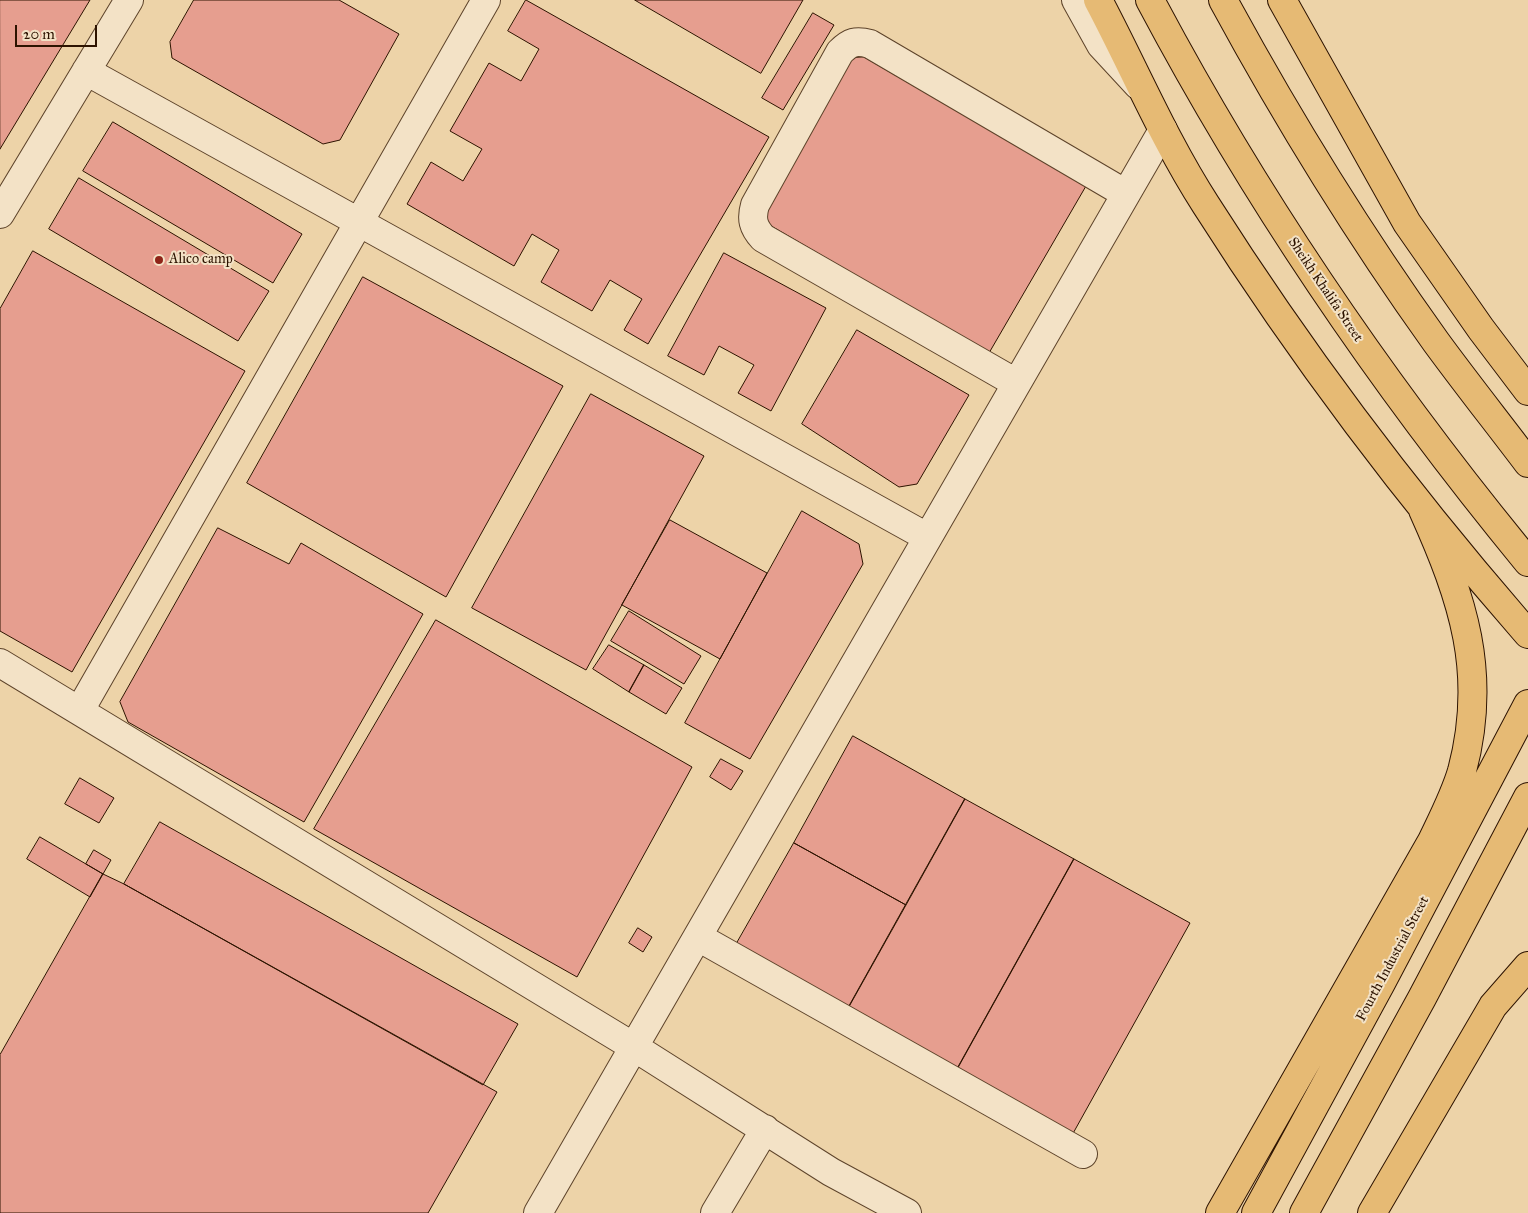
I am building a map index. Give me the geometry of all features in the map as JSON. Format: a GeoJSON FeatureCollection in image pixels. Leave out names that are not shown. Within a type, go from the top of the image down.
{"type":"FeatureCollection","features":[{"type":"Feature","properties":{"kind":"main road"},"geometry":{"type":"LineString","coordinates":[[1098,0],[1163,130],[1205,204],[1312,363],[1423,510],[1528,634]]}},
{"type":"Feature","properties":{"kind":"main road","name":"Sheikh Khalifa Street"},"geometry":{"type":"LineString","coordinates":[[1150,0],[1232,148],[1290,239],[1414,416],[1528,562]]}},
{"type":"Feature","properties":{"kind":"main road"},"geometry":{"type":"LineString","coordinates":[[1223,0],[1262,70],[1349,214],[1436,342],[1528,463]]}},
{"type":"Feature","properties":{"kind":"main road"},"geometry":{"type":"LineString","coordinates":[[1282,0],[1407,223],[1481,329],[1528,391]]}},
{"type":"Feature","properties":{"kind":"main road"},"geometry":{"type":"LineString","coordinates":[[1220,1213],[1432,840],[1462,772],[1470,732],[1474,694],[1472,659],[1465,621],[1455,586],[1423,510]]}},
{"type":"Feature","properties":{"kind":"main road","name":"Fourth Industrial Street"},"geometry":{"type":"LineString","coordinates":[[1256,1213],[1386,974],[1528,704]]}},
{"type":"Feature","properties":{"kind":"main road"},"geometry":{"type":"LineString","coordinates":[[1304,1213],[1422,998],[1528,797]]}},
{"type":"Feature","properties":{"kind":"main road"},"geometry":{"type":"LineString","coordinates":[[1372,1213],[1493,1006],[1528,966]]}},
{"type":"Feature","properties":{"kind":"street"},"geometry":{"type":"LineString","coordinates":[[0,214],[129,0]]}},
{"type":"Feature","properties":{"kind":"street"},"geometry":{"type":"LineString","coordinates":[[80,710],[486,0]]}},
{"type":"Feature","properties":{"kind":"street"},"geometry":{"type":"LineString","coordinates":[[1076,0],[1101,45],[1122,70],[1145,92]]}},
{"type":"Feature","properties":{"kind":"street"},"geometry":{"type":"LineString","coordinates":[[1016,383],[763,238],[755,229],[752,217],[755,205],[840,52],[848,44],[859,40],[870,44],[1126,194]]}},
{"type":"Feature","properties":{"kind":"street"},"geometry":{"type":"LineString","coordinates":[[86,71],[926,537]]}},
{"type":"Feature","properties":{"kind":"street"},"geometry":{"type":"LineString","coordinates":[[538,1213],[926,537],[1163,130]]}},
{"type":"Feature","properties":{"kind":"street"},"geometry":{"type":"LineString","coordinates":[[0,663],[634,1047],[831,1172],[907,1213]]}},
{"type":"Feature","properties":{"kind":"street"},"geometry":{"type":"LineString","coordinates":[[698,937],[1083,1154]]}},
{"type":"Feature","properties":{"kind":"street"},"geometry":{"type":"LineString","coordinates":[[715,1213],[765,1129]]}},
{"type":"Feature","properties":{"kind":"building"},"geometry":{"type":"Polygon","coordinates":[[[0,0],[90,0],[0,149],[0,0]]]}},
{"type":"Feature","properties":{"kind":"building"},"geometry":{"type":"Polygon","coordinates":[[[194,0],[339,0],[399,34],[340,140],[323,144],[172,58],[170,42],[194,0]]]}},
{"type":"Feature","properties":{"kind":"building"},"geometry":{"type":"Polygon","coordinates":[[[526,0],[769,137],[648,344],[624,330],[642,299],[610,280],[592,311],[541,282],[559,250],[532,234],[514,266],[407,204],[431,162],[463,181],[482,149],[450,131],[489,63],[521,81],[539,49],[508,31],[526,0]]]}},
{"type":"Feature","properties":{"kind":"building"},"geometry":{"type":"Polygon","coordinates":[[[635,0],[803,0],[761,73],[635,0]]]}},
{"type":"Feature","properties":{"kind":"building"},"geometry":{"type":"Polygon","coordinates":[[[813,13],[834,25],[783,110],[762,98],[813,13]]]}},
{"type":"Feature","properties":{"kind":"building"},"geometry":{"type":"Polygon","coordinates":[[[864,57],[1086,186],[989,353],[766,223],[765,210],[851,58],[864,57]]]}},
{"type":"Feature","properties":{"kind":"building","name":"Alico camp"},"geometry":{"type":"Polygon","coordinates":[[[113,122],[302,234],[273,283],[83,171],[113,122]]]}},
{"type":"Feature","properties":{"kind":"building","name":"Alico camp"},"geometry":{"type":"Polygon","coordinates":[[[79,178],[269,291],[238,341],[49,229],[79,178]]]}},
{"type":"Feature","properties":{"kind":"building"},"geometry":{"type":"Polygon","coordinates":[[[33,251],[245,371],[72,672],[0,631],[0,309],[33,251]]]}},
{"type":"Feature","properties":{"kind":"building"},"geometry":{"type":"Polygon","coordinates":[[[724,253],[826,308],[771,411],[738,393],[754,365],[719,346],[704,375],[668,356],[724,253]]]}},
{"type":"Feature","properties":{"kind":"building"},"geometry":{"type":"Polygon","coordinates":[[[363,277],[563,386],[446,597],[247,483],[363,277]]]}},
{"type":"Feature","properties":{"kind":"building"},"geometry":{"type":"Polygon","coordinates":[[[857,330],[969,395],[917,484],[899,487],[802,424],[857,330]]]}},
{"type":"Feature","properties":{"kind":"building"},"geometry":{"type":"Polygon","coordinates":[[[591,394],[704,456],[586,670],[472,608],[591,394]]]}},
{"type":"Feature","properties":{"kind":"building"},"geometry":{"type":"Polygon","coordinates":[[[802,511],[859,544],[863,564],[750,759],[685,723],[802,511]]]}},
{"type":"Feature","properties":{"kind":"building"},"geometry":{"type":"Polygon","coordinates":[[[670,520],[767,573],[720,659],[622,605],[670,520]]]}},
{"type":"Feature","properties":{"kind":"building"},"geometry":{"type":"Polygon","coordinates":[[[218,528],[289,564],[301,543],[423,614],[304,822],[128,722],[120,702],[218,528]]]}},
{"type":"Feature","properties":{"kind":"building"},"geometry":{"type":"Polygon","coordinates":[[[629,611],[701,656],[684,684],[611,641],[629,611]]]}},
{"type":"Feature","properties":{"kind":"building"},"geometry":{"type":"Polygon","coordinates":[[[436,620],[692,767],[577,977],[314,829],[436,620]]]}},
{"type":"Feature","properties":{"kind":"building"},"geometry":{"type":"Polygon","coordinates":[[[609,645],[644,665],[629,692],[593,669],[609,645]]]}},
{"type":"Feature","properties":{"kind":"building"},"geometry":{"type":"Polygon","coordinates":[[[644,665],[682,688],[666,714],[629,692],[644,665]]]}},
{"type":"Feature","properties":{"kind":"building"},"geometry":{"type":"Polygon","coordinates":[[[853,736],[965,799],[906,905],[794,843],[853,736]]]}},
{"type":"Feature","properties":{"kind":"building"},"geometry":{"type":"Polygon","coordinates":[[[721,759],[743,771],[731,790],[710,777],[721,759]]]}},
{"type":"Feature","properties":{"kind":"building"},"geometry":{"type":"Polygon","coordinates":[[[80,778],[114,798],[99,823],[65,804],[80,778]]]}},
{"type":"Feature","properties":{"kind":"building"},"geometry":{"type":"Polygon","coordinates":[[[965,799],[1074,859],[955,1073],[846,1012],[965,799]]]}},
{"type":"Feature","properties":{"kind":"building"},"geometry":{"type":"Polygon","coordinates":[[[160,822],[518,1024],[483,1085],[124,884],[160,822]]]}},
{"type":"Feature","properties":{"kind":"building"},"geometry":{"type":"Polygon","coordinates":[[[40,837],[103,874],[90,897],[27,859],[40,837]]]}},
{"type":"Feature","properties":{"kind":"building"},"geometry":{"type":"Polygon","coordinates":[[[794,843],[906,905],[846,1012],[733,950],[794,843]]]}},
{"type":"Feature","properties":{"kind":"building"},"geometry":{"type":"Polygon","coordinates":[[[94,850],[111,860],[103,874],[86,864],[94,850]]]}},
{"type":"Feature","properties":{"kind":"building"},"geometry":{"type":"Polygon","coordinates":[[[1074,859],[1190,923],[1071,1137],[955,1073],[1074,859]]]}},
{"type":"Feature","properties":{"kind":"building"},"geometry":{"type":"Polygon","coordinates":[[[103,874],[497,1092],[428,1213],[0,1213],[0,1055],[103,874]]]}},
{"type":"Feature","properties":{"kind":"building"},"geometry":{"type":"Polygon","coordinates":[[[638,928],[652,937],[643,952],[629,943],[638,928]]]}},
{"type":"Feature","properties":{"kind":"place","name":"Alico camp"},"geometry":{"type":"Point","coordinates":[159,260]}}]}
